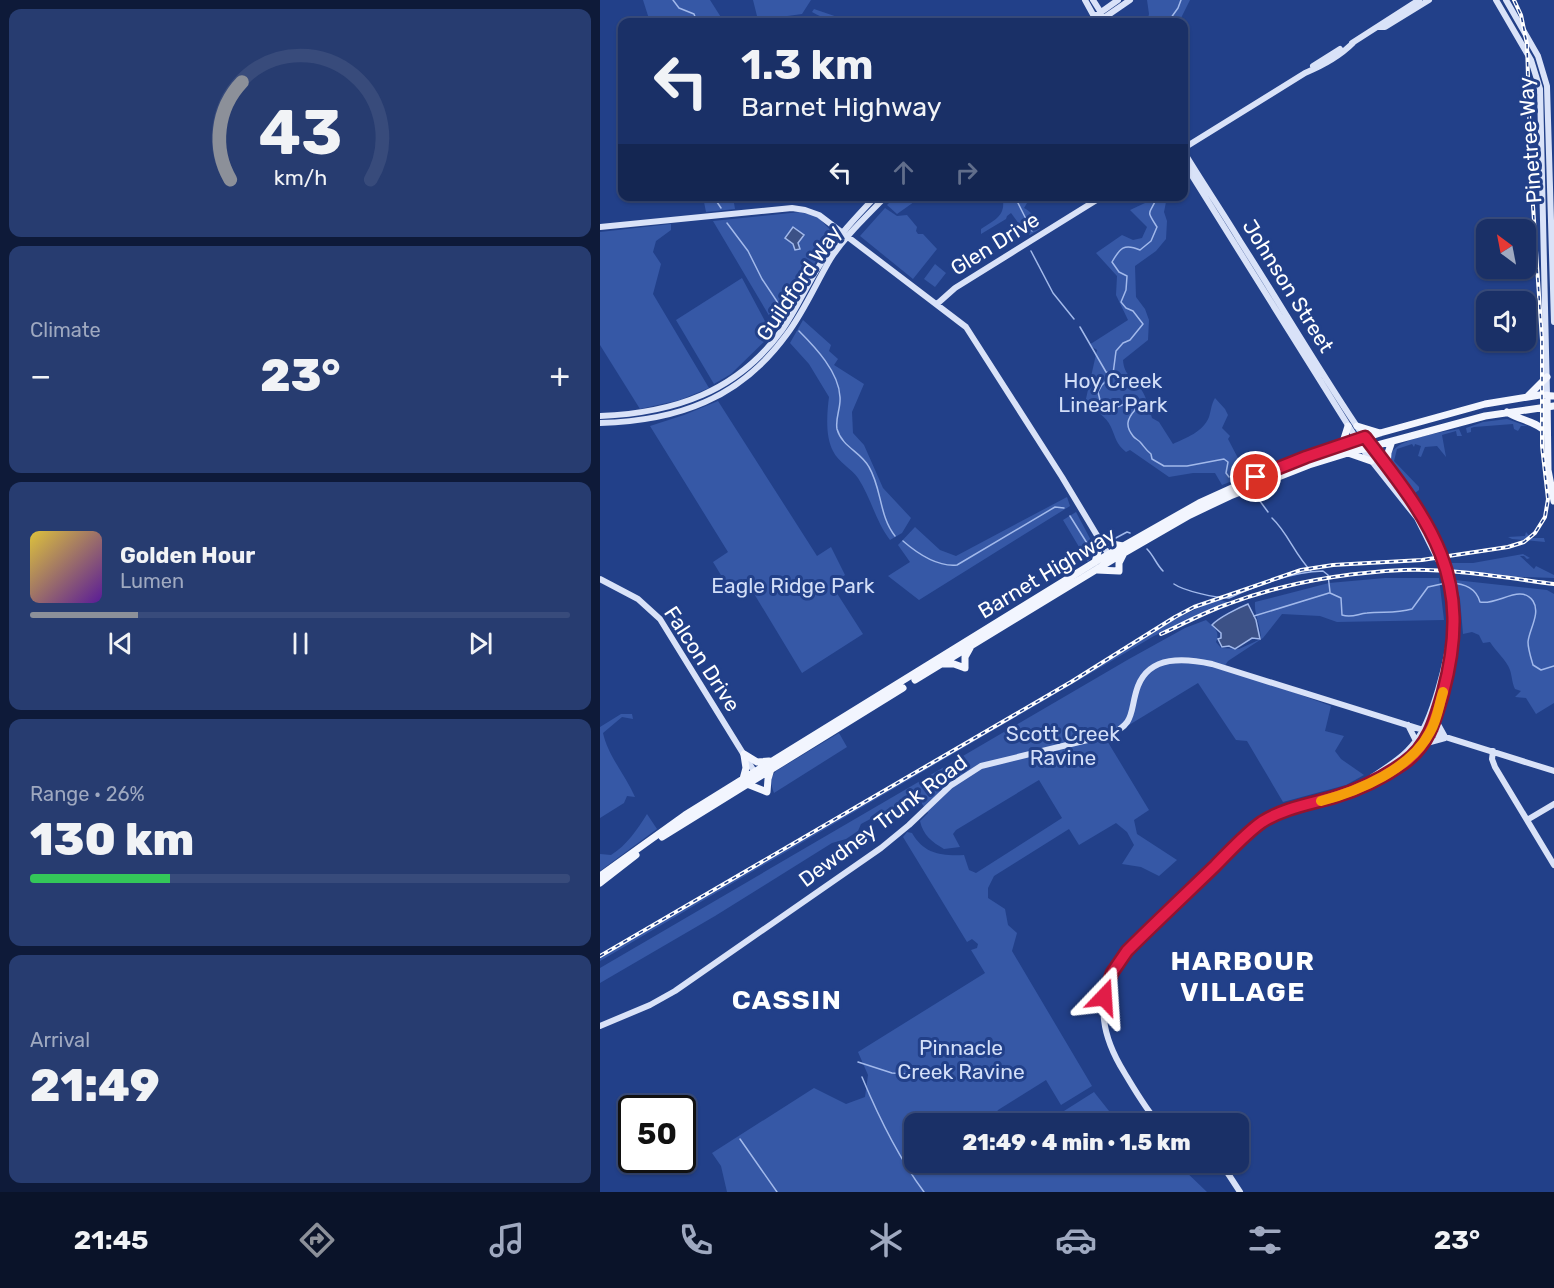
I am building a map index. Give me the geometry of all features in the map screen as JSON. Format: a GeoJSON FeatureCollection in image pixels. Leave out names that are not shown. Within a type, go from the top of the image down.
{"type":"FeatureCollection","features":[{"type":"Feature","properties":{"kind":"main road"},"geometry":{"type":"LineString","coordinates":[[1084,0],[1099,18]]}},
{"type":"Feature","properties":{"kind":"main road"},"geometry":{"type":"LineString","coordinates":[[1093,0],[1100,18]]}},
{"type":"Feature","properties":{"kind":"main road"},"geometry":{"type":"LineString","coordinates":[[1101,18],[1118,0]]}},
{"type":"Feature","properties":{"kind":"main road"},"geometry":{"type":"LineString","coordinates":[[1102,18],[1130,0]]}},
{"type":"Feature","properties":{"kind":"main road"},"geometry":{"type":"LineString","coordinates":[[1188,147],[1419,0]]}},
{"type":"Feature","properties":{"kind":"main road"},"geometry":{"type":"LineString","coordinates":[[1379,27],[1385,27],[1429,0]]}},
{"type":"Feature","properties":{"kind":"main road","name":"Pinetree Way"},"geometry":{"type":"LineString","coordinates":[[1496,0],[1523,44],[1537,73],[1550,153],[1547,377],[1551,396]]}},
{"type":"Feature","properties":{"kind":"main road","name":"Pinetree Way"},"geometry":{"type":"LineString","coordinates":[[1506,0],[1537,54],[1545,76],[1548,98],[1554,322]]}},
{"type":"Feature","properties":{"kind":"main road","name":"Johnson Street"},"geometry":{"type":"LineString","coordinates":[[1188,156],[1357,426],[1363,448],[1371,461],[1425,531],[1438,558],[1453,627]]}},
{"type":"Feature","properties":{"kind":"main road","name":"Johnson Street"},"geometry":{"type":"LineString","coordinates":[[1188,169],[1348,426],[1361,439]]}},
{"type":"Feature","properties":{"kind":"main road","name":"Guildford Way"},"geometry":{"type":"LineString","coordinates":[[600,416],[638,414],[676,406],[707,393],[737,374],[762,353],[782,330],[820,264],[872,201]]}},
{"type":"Feature","properties":{"kind":"main road","name":"Guildford Way"},"geometry":{"type":"LineString","coordinates":[[600,423],[641,421],[675,414],[711,399],[749,375],[788,334],[845,235],[881,201]]}},
{"type":"Feature","properties":{"kind":"main road","name":"Glen Drive"},"geometry":{"type":"LineString","coordinates":[[937,303],[955,288],[1095,201]]}},
{"type":"Feature","properties":{"kind":"main road"},"geometry":{"type":"LineString","coordinates":[[600,227],[792,208],[819,215],[937,303],[970,332],[1110,557]]}},
{"type":"Feature","properties":{"kind":"main road"},"geometry":{"type":"LineString","coordinates":[[1527,397],[1547,377]]}},
{"type":"Feature","properties":{"kind":"main road"},"geometry":{"type":"LineString","coordinates":[[1551,396],[1546,432],[1548,470],[1554,501]]}},
{"type":"Feature","properties":{"kind":"main road","name":"Barnet Highway"},"geometry":{"type":"LineString","coordinates":[[1124,549],[1167,520],[1228,490],[1276,468],[1342,444],[1466,408],[1527,397],[1551,396]]}},
{"type":"Feature","properties":{"kind":"main road","name":"Barnet Highway"},"geometry":{"type":"LineString","coordinates":[[600,883],[656,841],[756,774],[972,645],[1110,557],[1190,515],[1230,496],[1308,465],[1363,448],[1506,412],[1550,406]]}},
{"type":"Feature","properties":{"kind":"main road"},"geometry":{"type":"LineString","coordinates":[[1506,412],[1538,425],[1546,432]]}},
{"type":"Feature","properties":{"kind":"main road"},"geometry":{"type":"LineString","coordinates":[[1342,444],[1348,426]]}},
{"type":"Feature","properties":{"kind":"main road"},"geometry":{"type":"LineString","coordinates":[[1357,426],[1380,432]]}},
{"type":"Feature","properties":{"kind":"main road"},"geometry":{"type":"LineString","coordinates":[[1150,1113],[1113,1054],[1106,1035],[1103,1004],[1106,988],[1112,973],[1127,951],[1256,826],[1282,812],[1354,789],[1402,764],[1436,719],[1449,670],[1453,627],[1451,591],[1443,562],[1428,525],[1409,494],[1372,446],[1361,439]]}},
{"type":"Feature","properties":{"kind":"main road"},"geometry":{"type":"LineString","coordinates":[[1387,466],[1392,441]]}},
{"type":"Feature","properties":{"kind":"main road"},"geometry":{"type":"LineString","coordinates":[[1348,453],[1371,461]]}},
{"type":"Feature","properties":{"kind":"main road"},"geometry":{"type":"LineString","coordinates":[[1101,542],[1124,549],[1119,562],[1119,571],[1096,566],[1101,542]]}},
{"type":"Feature","properties":{"kind":"main road","name":"Barnet Highway"},"geometry":{"type":"LineString","coordinates":[[772,765],[958,646],[1096,566]]}},
{"type":"Feature","properties":{"kind":"main road","name":"Falcon Drive"},"geometry":{"type":"LineString","coordinates":[[600,579],[638,599],[660,620],[756,774]]}},
{"type":"Feature","properties":{"kind":"main road"},"geometry":{"type":"LineString","coordinates":[[1427,731],[1453,627]]}},
{"type":"Feature","properties":{"kind":"main road"},"geometry":{"type":"LineString","coordinates":[[965,668],[965,657],[972,645]]}},
{"type":"Feature","properties":{"kind":"main road"},"geometry":{"type":"LineString","coordinates":[[958,646],[957,654],[965,668]]}},
{"type":"Feature","properties":{"kind":"main road","name":"Dewdney Trunk Road"},"geometry":{"type":"LineString","coordinates":[[600,1026],[650,1005],[675,991],[881,848],[950,786],[974,770],[994,762],[1108,735],[1118,730],[1131,717],[1137,688],[1143,677],[1154,667],[1167,661],[1188,659],[1212,664],[1554,771]]}},
{"type":"Feature","properties":{"kind":"main road"},"geometry":{"type":"LineString","coordinates":[[941,664],[954,663],[965,668]]}},
{"type":"Feature","properties":{"kind":"main road"},"geometry":{"type":"LineString","coordinates":[[1419,743],[1445,738],[1436,719]]}},
{"type":"Feature","properties":{"kind":"main road"},"geometry":{"type":"LineString","coordinates":[[1408,725],[1419,743]]}},
{"type":"Feature","properties":{"kind":"main road"},"geometry":{"type":"LineString","coordinates":[[1493,751],[1493,763],[1554,865]]}},
{"type":"Feature","properties":{"kind":"main road"},"geometry":{"type":"LineString","coordinates":[[744,754],[757,762],[772,765],[767,792],[745,782],[744,754]]}},
{"type":"Feature","properties":{"kind":"main road","name":"Barnet Highway"},"geometry":{"type":"LineString","coordinates":[[600,876],[685,815],[745,782]]}},
{"type":"Feature","properties":{"kind":"main road"},"geometry":{"type":"LineString","coordinates":[[1527,820],[1554,804]]}},
{"type":"Feature","properties":{"kind":"main road"},"geometry":{"type":"LineString","coordinates":[[1228,1173],[1240,1192]]}},
{"type":"Feature","properties":{"kind":"green space"},"geometry":{"type":"Polygon","coordinates":[[[643,0],[710,0],[721,18],[649,18],[643,0]]]}},
{"type":"Feature","properties":{"kind":"green space"},"geometry":{"type":"Polygon","coordinates":[[[753,0],[811,0],[802,14],[758,18],[753,0]]]}},
{"type":"Feature","properties":{"kind":"green space"},"geometry":{"type":"Polygon","coordinates":[[[1147,0],[1190,0],[1181,18],[1148,18],[1147,0]]]}},
{"type":"Feature","properties":{"kind":"green space"},"geometry":{"type":"Polygon","coordinates":[[[814,9],[840,18],[824,18],[812,12],[814,9]]]}},
{"type":"Feature","properties":{"kind":"green space"},"geometry":{"type":"Polygon","coordinates":[[[704,201],[734,201],[735,209],[706,212],[704,201]]]}},
{"type":"Feature","properties":{"kind":"green space"},"geometry":{"type":"Polygon","coordinates":[[[891,201],[915,201],[897,214],[887,205],[891,201]]]}},
{"type":"Feature","properties":{"kind":"green space"},"geometry":{"type":"Polygon","coordinates":[[[1003,201],[1032,201],[1024,208],[1034,217],[1040,229],[1030,235],[1025,232],[1011,213],[1006,219],[981,234],[981,229],[1000,215],[1003,201]]]}},
{"type":"Feature","properties":{"kind":"green space","name":"Hoy Creek Linear Park"},"geometry":{"type":"Polygon","coordinates":[[[1146,201],[1166,201],[1164,212],[1167,221],[1166,239],[1156,251],[1135,266],[1136,297],[1145,309],[1149,320],[1148,340],[1123,360],[1124,365],[1127,373],[1143,392],[1152,418],[1159,422],[1173,444],[1203,427],[1215,398],[1225,409],[1228,415],[1222,428],[1230,436],[1228,439],[1240,462],[1253,473],[1222,485],[1215,473],[1193,473],[1169,477],[1130,450],[1126,452],[1118,443],[1106,420],[1085,403],[1097,350],[1089,345],[1128,320],[1116,295],[1117,276],[1096,253],[1122,235],[1133,240],[1142,238],[1147,227],[1130,210],[1146,201]]]}},
{"type":"Feature","properties":{"kind":"green space"},"geometry":{"type":"Polygon","coordinates":[[[885,208],[897,216],[907,215],[917,227],[918,234],[923,234],[937,249],[913,279],[860,236],[885,208]]]}},
{"type":"Feature","properties":{"kind":"green space"},"geometry":{"type":"Polygon","coordinates":[[[800,212],[817,216],[834,234],[777,329],[713,221],[800,212]]]}},
{"type":"Feature","properties":{"kind":"green space"},"geometry":{"type":"Polygon","coordinates":[[[671,224],[671,230],[656,241],[653,252],[661,264],[653,294],[709,388],[680,400],[640,409],[600,345],[600,232],[671,224]]]}},
{"type":"Feature","properties":{"kind":"green space"},"geometry":{"type":"Polygon","coordinates":[[[935,264],[946,273],[935,287],[924,279],[935,264]]]}},
{"type":"Feature","properties":{"kind":"green space"},"geometry":{"type":"Polygon","coordinates":[[[742,278],[767,325],[775,331],[731,374],[714,384],[676,320],[742,278]]]}},
{"type":"Feature","properties":{"kind":"green space"},"geometry":{"type":"Polygon","coordinates":[[[803,320],[831,345],[829,351],[838,359],[834,365],[864,384],[852,412],[853,433],[864,445],[883,488],[911,518],[902,533],[890,540],[858,478],[838,459],[830,445],[827,417],[829,397],[809,364],[790,343],[803,320]]]}},
{"type":"Feature","properties":{"kind":"green space","name":"Eagle Ridge Park"},"geometry":{"type":"Polygon","coordinates":[[[718,401],[817,556],[831,547],[845,575],[831,584],[863,634],[802,673],[750,587],[737,595],[730,584],[727,585],[713,562],[728,552],[650,426],[718,401]]]}},
{"type":"Feature","properties":{"kind":"green space"},"geometry":{"type":"Polygon","coordinates":[[[1507,419],[1527,426],[1521,426],[1518,431],[1514,429],[1513,424],[1474,427],[1471,428],[1471,432],[1467,433],[1466,428],[1483,422],[1507,419]]]}},
{"type":"Feature","properties":{"kind":"green space"},"geometry":{"type":"Polygon","coordinates":[[[1459,429],[1462,436],[1457,436],[1456,431],[1442,435],[1446,457],[1437,446],[1425,447],[1421,457],[1418,456],[1421,446],[1415,444],[1414,447],[1412,444],[1397,449],[1394,461],[1419,487],[1419,490],[1413,493],[1394,466],[1391,454],[1396,448],[1416,438],[1459,429]]]}},
{"type":"Feature","properties":{"kind":"green space"},"geometry":{"type":"Polygon","coordinates":[[[1067,497],[1070,506],[919,600],[888,576],[910,562],[898,545],[915,527],[940,550],[956,556],[1067,497]]]}},
{"type":"Feature","properties":{"kind":"green space"},"geometry":{"type":"Polygon","coordinates":[[[1076,512],[1095,548],[1095,553],[1088,562],[1063,520],[1076,512]]]}},
{"type":"Feature","properties":{"kind":"green space"},"geometry":{"type":"Polygon","coordinates":[[[1526,532],[1531,538],[1544,538],[1545,542],[1508,537],[1525,536],[1526,532]]]}},
{"type":"Feature","properties":{"kind":"green space"},"geometry":{"type":"Polygon","coordinates":[[[1523,554],[1530,558],[1520,556],[1534,569],[1536,566],[1554,575],[1554,578],[1512,578],[1450,572],[1449,563],[1473,563],[1523,554]]]}},
{"type":"Feature","properties":{"kind":"green space"},"geometry":{"type":"Polygon","coordinates":[[[1385,578],[1439,578],[1444,620],[1337,622],[1320,616],[1282,614],[1263,638],[1228,661],[1224,667],[1331,706],[1325,731],[1344,736],[1335,751],[1341,759],[1364,775],[1346,785],[1283,802],[1247,741],[1236,740],[1198,683],[1106,739],[1149,810],[1134,820],[1137,834],[1177,860],[1159,876],[1141,867],[1122,864],[1134,845],[1127,832],[1116,823],[1079,845],[1069,829],[994,876],[988,888],[988,898],[1005,909],[1008,925],[1017,933],[1012,951],[1092,1086],[1061,1105],[1046,1080],[996,1113],[904,1113],[904,1173],[1187,1173],[1207,1192],[727,1192],[721,1166],[712,1153],[814,1088],[846,1104],[865,1097],[868,1075],[858,1052],[985,973],[971,950],[977,948],[978,944],[972,939],[967,942],[903,837],[907,832],[912,833],[922,845],[934,852],[964,855],[969,870],[976,873],[1062,818],[1039,780],[956,830],[953,834],[960,847],[944,849],[932,841],[923,830],[920,821],[928,813],[915,793],[884,814],[861,824],[858,831],[846,839],[832,843],[715,916],[600,983],[600,968],[1185,628],[1206,620],[1217,632],[1216,642],[1221,648],[1239,649],[1261,639],[1255,602],[1329,583],[1385,578]]]}},
{"type":"Feature","properties":{"kind":"green space"},"geometry":{"type":"Polygon","coordinates":[[[1455,580],[1547,590],[1554,594],[1554,703],[1536,714],[1526,698],[1515,697],[1521,691],[1515,689],[1508,666],[1490,642],[1483,643],[1479,635],[1472,632],[1463,634],[1460,599],[1455,580]]]}},
{"type":"Feature","properties":{"kind":"green space"},"geometry":{"type":"Polygon","coordinates":[[[1217,599],[1227,602],[1154,636],[600,961],[600,957],[1074,682],[1167,623],[1217,599]]]}},
{"type":"Feature","properties":{"kind":"green space"},"geometry":{"type":"Polygon","coordinates":[[[621,714],[632,714],[633,719],[622,717],[603,733],[609,750],[635,797],[627,796],[624,803],[600,818],[600,727],[621,714]]]}},
{"type":"Feature","properties":{"kind":"green space"},"geometry":{"type":"Polygon","coordinates":[[[839,733],[847,747],[774,793],[771,782],[776,771],[839,733]]]}},
{"type":"Feature","properties":{"kind":"green space"},"geometry":{"type":"Polygon","coordinates":[[[647,814],[657,829],[600,871],[600,854],[611,855],[622,847],[647,814]]]}},
{"type":"Feature","properties":{"kind":"green space"},"geometry":{"type":"Polygon","coordinates":[[[1094,1092],[1111,1113],[1065,1113],[1064,1111],[1094,1092]]]}},
{"type":"Feature","properties":{"kind":"shaded area"},"geometry":{"type":"Polygon","coordinates":[[[793,227],[804,235],[798,243],[800,249],[795,250],[793,244],[785,238],[793,227]]]}},
{"type":"Feature","properties":{"kind":"shaded area"},"geometry":{"type":"Polygon","coordinates":[[[1248,604],[1256,620],[1260,639],[1252,638],[1235,649],[1229,646],[1222,647],[1218,639],[1221,638],[1221,633],[1212,625],[1223,616],[1248,604]]]}},
{"type":"Feature","properties":{"kind":"waterway"},"geometry":{"type":"LineString","coordinates":[[673,0],[679,8],[694,14],[696,18]]}},
{"type":"Feature","properties":{"kind":"waterway"},"geometry":{"type":"LineString","coordinates":[[1171,18],[1181,0]]}},
{"type":"Feature","properties":{"kind":"waterway"},"geometry":{"type":"LineString","coordinates":[[716,201],[721,208]]}},
{"type":"Feature","properties":{"kind":"waterway"},"geometry":{"type":"LineString","coordinates":[[1017,201],[1032,231]]}},
{"type":"Feature","properties":{"kind":"waterway"},"geometry":{"type":"LineString","coordinates":[[1155,201],[1150,214],[1157,227],[1151,241],[1140,250],[1130,247],[1123,248],[1112,262],[1119,272],[1127,276],[1126,290],[1121,302],[1133,311],[1143,324],[1130,340],[1123,343],[1116,351],[1113,374],[1098,392],[1101,404],[1104,408],[1113,409],[1131,401],[1135,403],[1135,410],[1128,423],[1129,429],[1151,454],[1152,459],[1164,466],[1187,466],[1224,459],[1228,462],[1226,473],[1229,477]]}},
{"type":"Feature","properties":{"kind":"waterway"},"geometry":{"type":"LineString","coordinates":[[727,223],[748,251],[762,279],[786,315]]}},
{"type":"Feature","properties":{"kind":"waterway"},"geometry":{"type":"LineString","coordinates":[[1031,251],[1053,293],[1074,319]]}},
{"type":"Feature","properties":{"kind":"waterway"},"geometry":{"type":"LineString","coordinates":[[1080,327],[1106,372],[1112,374]]}},
{"type":"Feature","properties":{"kind":"waterway"},"geometry":{"type":"LineString","coordinates":[[799,331],[831,369],[839,388],[840,405],[837,421],[839,435],[869,467],[886,520],[895,536]]}},
{"type":"Feature","properties":{"kind":"waterway"},"geometry":{"type":"LineString","coordinates":[[1254,493],[1268,512]]}},
{"type":"Feature","properties":{"kind":"waterway"},"geometry":{"type":"LineString","coordinates":[[903,541],[928,559],[942,564],[957,565],[1055,507],[1064,508]]}},
{"type":"Feature","properties":{"kind":"waterway"},"geometry":{"type":"LineString","coordinates":[[1070,516],[1090,548],[1094,549]]}},
{"type":"Feature","properties":{"kind":"waterway"},"geometry":{"type":"LineString","coordinates":[[1272,518],[1311,571]]}},
{"type":"Feature","properties":{"kind":"waterway"},"geometry":{"type":"LineString","coordinates":[[1112,540],[1127,532],[1130,533]]}},
{"type":"Feature","properties":{"kind":"waterway"},"geometry":{"type":"LineString","coordinates":[[1147,549],[1163,571]]}},
{"type":"Feature","properties":{"kind":"waterway"},"geometry":{"type":"LineString","coordinates":[[1174,584],[1200,594],[1229,598],[1287,577],[1323,571],[1328,575],[1330,592]]}},
{"type":"Feature","properties":{"kind":"waterway"},"geometry":{"type":"LineString","coordinates":[[1330,593],[1341,598],[1342,615],[1352,616],[1412,609],[1428,587],[1446,583]]}},
{"type":"Feature","properties":{"kind":"waterway"},"geometry":{"type":"LineString","coordinates":[[1451,583],[1469,588],[1476,593],[1480,602],[1494,601],[1515,594],[1528,596],[1533,601],[1536,611],[1528,642],[1533,665],[1541,670],[1554,666]]}},
{"type":"Feature","properties":{"kind":"waterway"},"geometry":{"type":"LineString","coordinates":[[1254,616],[1329,593]]}},
{"type":"Feature","properties":{"kind":"waterway"},"geometry":{"type":"LineString","coordinates":[[858,1062],[892,1073],[907,1074],[924,1069],[942,1071]]}},
{"type":"Feature","properties":{"kind":"waterway"},"geometry":{"type":"LineString","coordinates":[[862,1077],[890,1137],[924,1192]]}},
{"type":"Feature","properties":{"kind":"waterway"},"geometry":{"type":"LineString","coordinates":[[740,1139],[777,1192]]}},
{"type":"Feature","properties":{"kind":"railway"},"geometry":{"type":"LineString","coordinates":[[600,956],[1071,682],[1194,607],[1301,570],[1333,565],[1422,560],[1508,547],[1524,542],[1535,533],[1545,517],[1548,499],[1542,446],[1542,340],[1531,176],[1527,44],[1521,15],[1514,0]]}},
{"type":"Feature","properties":{"kind":"railway"},"geometry":{"type":"LineString","coordinates":[[1161,634],[1211,611],[1271,590],[1314,580],[1359,574],[1403,570],[1440,570],[1554,584]]}},
{"type":"Feature","properties":{"kind":"slow traffic"},"geometry":{"type":"LineString","coordinates":[[1321,801],[1354,789],[1395,769],[1415,754],[1436,719],[1443,692]]}},
{"type":"Feature","properties":{"kind":"district","name":"HARBOUR VILLAGE"},"geometry":{"type":"Point","coordinates":[1243,976]}},
{"type":"Feature","properties":{"kind":"district","name":"CASSIN"},"geometry":{"type":"Point","coordinates":[787,1000]}},
{"type":"Feature","properties":{"kind":"route"},"geometry":{"type":"LineString","coordinates":[[1104,997],[1112,973],[1127,951],[1256,826],[1282,812],[1349,792],[1395,769],[1415,754],[1436,719],[1454,644],[1454,607],[1450,583],[1440,553],[1424,518],[1409,494],[1365,437],[1256,477]]}},
{"type":"Feature","properties":{"kind":"park label","name":"Scott Creek Ravine"},"geometry":{"type":"Point","coordinates":[1063,746]}},
{"type":"Feature","properties":{"kind":"park label","name":"Pinnacle Creek Ravine"},"geometry":{"type":"Point","coordinates":[961,1060]}}]}
